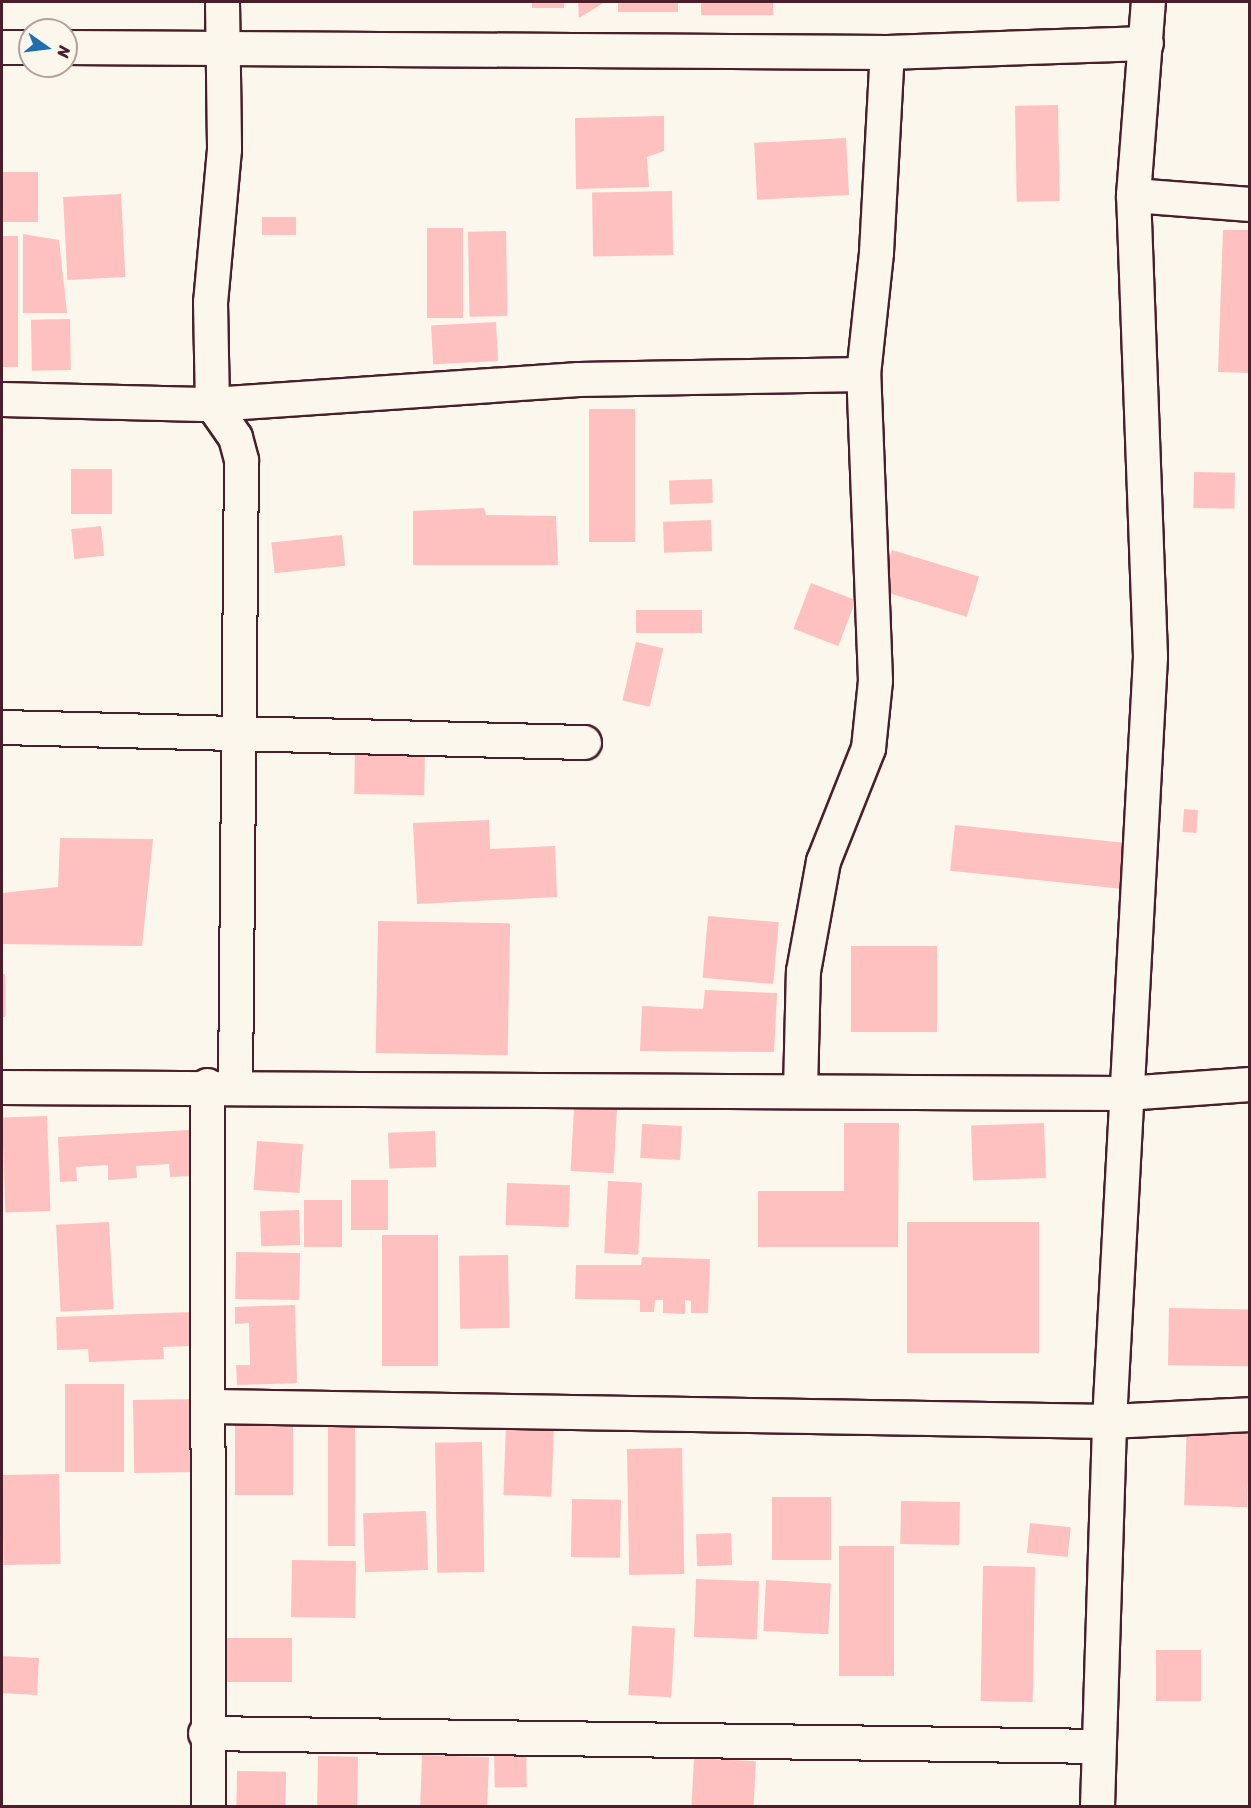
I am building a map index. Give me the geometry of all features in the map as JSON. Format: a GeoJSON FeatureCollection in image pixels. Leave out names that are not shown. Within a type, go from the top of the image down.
{"type":"FeatureCollection","features":[{"type":"Feature","properties":{"kind":"street"},"geometry":{"type":"LineString","coordinates":[[208,1806],[205,1733],[212,1406],[221,1085],[237,734],[241,460],[235,437],[212,404],[210,302],[224,149],[225,47],[222,2]]}},
{"type":"Feature","properties":{"kind":"street"},"geometry":{"type":"LineString","coordinates":[[1097,1806],[1097,1746],[1109,1421],[1150,656],[1133,195],[1148,2]]}},
{"type":"Feature","properties":{"kind":"street"},"geometry":{"type":"LineString","coordinates":[[78,47],[887,52],[1146,43]]}},
{"type":"Feature","properties":{"kind":"street"},"geometry":{"type":"LineString","coordinates":[[2,47],[18,47]]}},
{"type":"Feature","properties":{"kind":"street"},"geometry":{"type":"LineString","coordinates":[[800,1090],[803,971],[823,861],[868,748],[875,680],[863,374],[876,252],[887,52]]}},
{"type":"Feature","properties":{"kind":"street"},"geometry":{"type":"LineString","coordinates":[[1133,195],[1250,204]]}},
{"type":"Feature","properties":{"kind":"street"},"geometry":{"type":"LineString","coordinates":[[2,399],[212,404],[578,379],[863,374]]}},
{"type":"Feature","properties":{"kind":"street"},"geometry":{"type":"LineString","coordinates":[[2,727],[584,742]]}},
{"type":"Feature","properties":{"kind":"street"},"geometry":{"type":"LineString","coordinates":[[2,1087],[221,1085],[1125,1093],[1250,1084]]}},
{"type":"Feature","properties":{"kind":"street"},"geometry":{"type":"LineString","coordinates":[[212,1406],[1109,1421],[1250,1413]]}},
{"type":"Feature","properties":{"kind":"street"},"geometry":{"type":"LineString","coordinates":[[205,1733],[1097,1746]]}},
{"type":"Feature","properties":{"kind":"building"},"geometry":{"type":"Polygon","coordinates":[[[532,2],[564,2],[564,8],[532,8],[532,2]]]}},
{"type":"Feature","properties":{"kind":"building"},"geometry":{"type":"Polygon","coordinates":[[[578,2],[605,2],[579,18],[578,2]]]}},
{"type":"Feature","properties":{"kind":"building"},"geometry":{"type":"Polygon","coordinates":[[[618,2],[678,2],[678,12],[618,12],[618,2]]]}},
{"type":"Feature","properties":{"kind":"building"},"geometry":{"type":"Polygon","coordinates":[[[701,2],[773,2],[773,15],[701,15],[701,2]]]}},
{"type":"Feature","properties":{"kind":"building"},"geometry":{"type":"Polygon","coordinates":[[[1058,105],[1060,201],[1017,202],[1015,106],[1058,105]]]}},
{"type":"Feature","properties":{"kind":"building"},"geometry":{"type":"Polygon","coordinates":[[[664,116],[664,151],[647,157],[649,187],[576,189],[575,118],[664,116]]]}},
{"type":"Feature","properties":{"kind":"building"},"geometry":{"type":"Polygon","coordinates":[[[846,138],[849,195],[757,200],[754,143],[846,138]]]}},
{"type":"Feature","properties":{"kind":"building"},"geometry":{"type":"Polygon","coordinates":[[[2,172],[38,172],[38,222],[2,222],[2,172]]]}},
{"type":"Feature","properties":{"kind":"building"},"geometry":{"type":"Polygon","coordinates":[[[672,191],[673,255],[593,256],[592,192],[672,191]]]}},
{"type":"Feature","properties":{"kind":"building"},"geometry":{"type":"Polygon","coordinates":[[[121,194],[125,277],[67,280],[63,197],[121,194]]]}},
{"type":"Feature","properties":{"kind":"building"},"geometry":{"type":"Polygon","coordinates":[[[262,217],[296,217],[296,235],[262,235],[262,217]]]}},
{"type":"Feature","properties":{"kind":"building"},"geometry":{"type":"Polygon","coordinates":[[[427,228],[463,228],[463,318],[427,318],[427,228]]]}},
{"type":"Feature","properties":{"kind":"building"},"geometry":{"type":"Polygon","coordinates":[[[1223,230],[1250,230],[1250,373],[1218,372],[1223,230]]]}},
{"type":"Feature","properties":{"kind":"building"},"geometry":{"type":"Polygon","coordinates":[[[506,231],[507,316],[469,317],[468,232],[506,231]]]}},
{"type":"Feature","properties":{"kind":"building"},"geometry":{"type":"Polygon","coordinates":[[[23,234],[59,240],[67,313],[23,313],[23,234]]]}},
{"type":"Feature","properties":{"kind":"building"},"geometry":{"type":"Polygon","coordinates":[[[2,236],[18,236],[18,367],[2,367],[2,236]]]}},
{"type":"Feature","properties":{"kind":"building"},"geometry":{"type":"Polygon","coordinates":[[[70,319],[71,370],[32,371],[31,320],[70,319]]]}},
{"type":"Feature","properties":{"kind":"building"},"geometry":{"type":"Polygon","coordinates":[[[496,322],[498,361],[433,364],[431,325],[496,322]]]}},
{"type":"Feature","properties":{"kind":"building"},"geometry":{"type":"Polygon","coordinates":[[[589,409],[635,409],[635,542],[589,542],[589,409]]]}},
{"type":"Feature","properties":{"kind":"building"},"geometry":{"type":"Polygon","coordinates":[[[71,469],[112,469],[112,514],[71,514],[71,469]]]}},
{"type":"Feature","properties":{"kind":"building"},"geometry":{"type":"Polygon","coordinates":[[[1194,472],[1235,473],[1234,509],[1193,508],[1194,472]]]}},
{"type":"Feature","properties":{"kind":"building"},"geometry":{"type":"Polygon","coordinates":[[[712,479],[713,503],[670,504],[669,481],[712,479]]]}},
{"type":"Feature","properties":{"kind":"building"},"geometry":{"type":"Polygon","coordinates":[[[484,508],[486,515],[556,516],[558,565],[413,565],[413,511],[484,508]]]}},
{"type":"Feature","properties":{"kind":"building"},"geometry":{"type":"Polygon","coordinates":[[[711,520],[712,551],[664,553],[663,522],[711,520]]]}},
{"type":"Feature","properties":{"kind":"building"},"geometry":{"type":"Polygon","coordinates":[[[101,526],[104,556],[74,559],[71,529],[101,526]]]}},
{"type":"Feature","properties":{"kind":"building"},"geometry":{"type":"Polygon","coordinates":[[[342,535],[345,566],[275,573],[271,542],[342,535]]]}},
{"type":"Feature","properties":{"kind":"building"},"geometry":{"type":"Polygon","coordinates":[[[892,550],[979,577],[967,617],[880,590],[892,550]]]}},
{"type":"Feature","properties":{"kind":"building"},"geometry":{"type":"Polygon","coordinates":[[[811,583],[856,600],[838,646],[793,629],[811,583]]]}},
{"type":"Feature","properties":{"kind":"building"},"geometry":{"type":"Polygon","coordinates":[[[636,610],[702,610],[702,633],[636,633],[636,610]]]}},
{"type":"Feature","properties":{"kind":"building"},"geometry":{"type":"Polygon","coordinates":[[[636,642],[663,648],[650,707],[623,700],[636,642]]]}},
{"type":"Feature","properties":{"kind":"building"},"geometry":{"type":"Polygon","coordinates":[[[355,749],[425,750],[424,795],[354,794],[355,749]]]}},
{"type":"Feature","properties":{"kind":"building"},"geometry":{"type":"Polygon","coordinates":[[[1184,809],[1198,810],[1196,833],[1182,832],[1184,809]]]}},
{"type":"Feature","properties":{"kind":"building"},"geometry":{"type":"Polygon","coordinates":[[[489,820],[490,849],[555,846],[557,897],[417,904],[413,823],[489,820]]]}},
{"type":"Feature","properties":{"kind":"building"},"geometry":{"type":"Polygon","coordinates":[[[955,825],[1133,844],[1128,889],[950,871],[955,825]]]}},
{"type":"Feature","properties":{"kind":"building"},"geometry":{"type":"Polygon","coordinates":[[[60,838],[153,839],[142,946],[2,944],[2,893],[58,887],[60,838]]]}},
{"type":"Feature","properties":{"kind":"building"},"geometry":{"type":"Polygon","coordinates":[[[708,916],[779,922],[773,984],[703,978],[708,916]]]}},
{"type":"Feature","properties":{"kind":"building"},"geometry":{"type":"Polygon","coordinates":[[[378,921],[510,923],[508,1055],[376,1053],[378,921]]]}},
{"type":"Feature","properties":{"kind":"building"},"geometry":{"type":"Polygon","coordinates":[[[851,946],[937,946],[937,1032],[851,1032],[851,946]]]}},
{"type":"Feature","properties":{"kind":"building"},"geometry":{"type":"Polygon","coordinates":[[[2,974],[5,974],[5,1017],[2,1017],[2,974]]]}},
{"type":"Feature","properties":{"kind":"building"},"geometry":{"type":"Polygon","coordinates":[[[705,990],[777,993],[774,1052],[640,1051],[642,1006],[703,1009],[705,990]]]}},
{"type":"Feature","properties":{"kind":"building"},"geometry":{"type":"Polygon","coordinates":[[[574,1107],[617,1109],[614,1173],[571,1171],[574,1107]]]}},
{"type":"Feature","properties":{"kind":"building"},"geometry":{"type":"Polygon","coordinates":[[[47,1116],[50,1211],[5,1213],[2,1118],[47,1116]]]}},
{"type":"Feature","properties":{"kind":"building"},"geometry":{"type":"Polygon","coordinates":[[[844,1123],[899,1123],[898,1247],[758,1247],[758,1191],[844,1191],[844,1123]]]}},
{"type":"Feature","properties":{"kind":"building"},"geometry":{"type":"Polygon","coordinates":[[[1044,1123],[1046,1178],[973,1181],[971,1126],[1044,1123]]]}},
{"type":"Feature","properties":{"kind":"building"},"geometry":{"type":"Polygon","coordinates":[[[642,1124],[682,1126],[680,1160],[640,1158],[642,1124]]]}},
{"type":"Feature","properties":{"kind":"building"},"geometry":{"type":"Polygon","coordinates":[[[189,1130],[191,1176],[170,1177],[169,1164],[136,1166],[137,1178],[108,1180],[108,1165],[76,1167],[77,1181],[60,1182],[58,1137],[189,1130]]]}},
{"type":"Feature","properties":{"kind":"building"},"geometry":{"type":"Polygon","coordinates":[[[435,1131],[436,1167],[389,1169],[388,1133],[435,1131]]]}},
{"type":"Feature","properties":{"kind":"building"},"geometry":{"type":"Polygon","coordinates":[[[257,1141],[303,1144],[299,1193],[254,1190],[257,1141]]]}},
{"type":"Feature","properties":{"kind":"building"},"geometry":{"type":"Polygon","coordinates":[[[351,1180],[388,1180],[388,1230],[351,1230],[351,1180]]]}},
{"type":"Feature","properties":{"kind":"building"},"geometry":{"type":"Polygon","coordinates":[[[608,1181],[642,1183],[638,1255],[604,1253],[608,1181]]]}},
{"type":"Feature","properties":{"kind":"building"},"geometry":{"type":"Polygon","coordinates":[[[507,1183],[570,1185],[568,1227],[506,1225],[507,1183]]]}},
{"type":"Feature","properties":{"kind":"building"},"geometry":{"type":"Polygon","coordinates":[[[304,1200],[342,1200],[342,1247],[304,1247],[304,1200]]]}},
{"type":"Feature","properties":{"kind":"building"},"geometry":{"type":"Polygon","coordinates":[[[299,1210],[300,1245],[261,1246],[260,1211],[299,1210]]]}},
{"type":"Feature","properties":{"kind":"building"},"geometry":{"type":"Polygon","coordinates":[[[109,1222],[114,1309],[61,1312],[56,1225],[109,1222]]]}},
{"type":"Feature","properties":{"kind":"building"},"geometry":{"type":"Polygon","coordinates":[[[907,1222],[1039,1222],[1039,1353],[907,1353],[907,1222]]]}},
{"type":"Feature","properties":{"kind":"building"},"geometry":{"type":"Polygon","coordinates":[[[382,1235],[438,1235],[438,1366],[382,1366],[382,1235]]]}},
{"type":"Feature","properties":{"kind":"building"},"geometry":{"type":"Polygon","coordinates":[[[236,1252],[300,1253],[299,1300],[235,1299],[236,1252]]]}},
{"type":"Feature","properties":{"kind":"building"},"geometry":{"type":"Polygon","coordinates":[[[508,1255],[509,1328],[460,1329],[459,1256],[508,1255]]]}},
{"type":"Feature","properties":{"kind":"building"},"geometry":{"type":"Polygon","coordinates":[[[642,1257],[710,1259],[708,1313],[691,1313],[691,1301],[685,1300],[685,1314],[663,1313],[663,1300],[655,1300],[654,1312],[640,1312],[640,1300],[575,1299],[576,1265],[641,1265],[642,1257]]]}},
{"type":"Feature","properties":{"kind":"building"},"geometry":{"type":"Polygon","coordinates":[[[295,1305],[297,1383],[237,1385],[236,1365],[250,1365],[249,1323],[235,1324],[235,1307],[295,1305]]]}},
{"type":"Feature","properties":{"kind":"building"},"geometry":{"type":"Polygon","coordinates":[[[1169,1308],[1250,1309],[1249,1366],[1168,1365],[1169,1308]]]}},
{"type":"Feature","properties":{"kind":"building"},"geometry":{"type":"Polygon","coordinates":[[[192,1312],[193,1346],[163,1347],[164,1359],[89,1362],[88,1349],[57,1350],[56,1317],[192,1312]]]}},
{"type":"Feature","properties":{"kind":"building"},"geometry":{"type":"Polygon","coordinates":[[[65,1384],[124,1384],[124,1472],[65,1472],[65,1384]]]}},
{"type":"Feature","properties":{"kind":"building"},"geometry":{"type":"Polygon","coordinates":[[[196,1399],[197,1472],[134,1473],[133,1400],[196,1399]]]}},
{"type":"Feature","properties":{"kind":"building"},"geometry":{"type":"Polygon","coordinates":[[[1187,1421],[1250,1423],[1247,1507],[1184,1505],[1187,1421]]]}},
{"type":"Feature","properties":{"kind":"building"},"geometry":{"type":"Polygon","coordinates":[[[506,1422],[554,1424],[551,1497],[503,1495],[506,1422]]]}},
{"type":"Feature","properties":{"kind":"building"},"geometry":{"type":"Polygon","coordinates":[[[235,1423],[293,1423],[293,1495],[235,1495],[235,1423]]]}},
{"type":"Feature","properties":{"kind":"building"},"geometry":{"type":"Polygon","coordinates":[[[328,1426],[355,1426],[355,1546],[328,1546],[328,1426]]]}},
{"type":"Feature","properties":{"kind":"building"},"geometry":{"type":"Polygon","coordinates":[[[482,1442],[484,1572],[437,1573],[435,1443],[482,1442]]]}},
{"type":"Feature","properties":{"kind":"building"},"geometry":{"type":"Polygon","coordinates":[[[682,1448],[684,1574],[629,1575],[627,1449],[682,1448]]]}},
{"type":"Feature","properties":{"kind":"building"},"geometry":{"type":"Polygon","coordinates":[[[59,1474],[61,1564],[4,1565],[2,1475],[59,1474]]]}},
{"type":"Feature","properties":{"kind":"building"},"geometry":{"type":"Polygon","coordinates":[[[772,1497],[831,1497],[831,1560],[772,1560],[772,1497]]]}},
{"type":"Feature","properties":{"kind":"building"},"geometry":{"type":"Polygon","coordinates":[[[572,1499],[621,1500],[620,1558],[571,1557],[572,1499]]]}},
{"type":"Feature","properties":{"kind":"building"},"geometry":{"type":"Polygon","coordinates":[[[901,1501],[960,1502],[959,1545],[900,1544],[901,1501]]]}},
{"type":"Feature","properties":{"kind":"building"},"geometry":{"type":"Polygon","coordinates":[[[426,1511],[428,1570],[365,1572],[363,1513],[426,1511]]]}},
{"type":"Feature","properties":{"kind":"building"},"geometry":{"type":"Polygon","coordinates":[[[1030,1523],[1071,1527],[1068,1557],[1027,1553],[1030,1523]]]}},
{"type":"Feature","properties":{"kind":"building"},"geometry":{"type":"Polygon","coordinates":[[[731,1533],[732,1565],[697,1566],[696,1534],[731,1533]]]}},
{"type":"Feature","properties":{"kind":"building"},"geometry":{"type":"Polygon","coordinates":[[[839,1546],[894,1546],[894,1676],[839,1676],[839,1546]]]}},
{"type":"Feature","properties":{"kind":"building"},"geometry":{"type":"Polygon","coordinates":[[[292,1560],[356,1561],[355,1618],[291,1617],[292,1560]]]}},
{"type":"Feature","properties":{"kind":"building"},"geometry":{"type":"Polygon","coordinates":[[[983,1566],[1035,1567],[1033,1702],[981,1701],[983,1566]]]}},
{"type":"Feature","properties":{"kind":"building"},"geometry":{"type":"Polygon","coordinates":[[[696,1579],[759,1581],[757,1639],[694,1637],[696,1579]]]}},
{"type":"Feature","properties":{"kind":"building"},"geometry":{"type":"Polygon","coordinates":[[[766,1580],[831,1583],[828,1634],[763,1631],[766,1580]]]}},
{"type":"Feature","properties":{"kind":"building"},"geometry":{"type":"Polygon","coordinates":[[[632,1626],[675,1628],[671,1697],[628,1695],[632,1626]]]}},
{"type":"Feature","properties":{"kind":"building"},"geometry":{"type":"Polygon","coordinates":[[[227,1638],[292,1638],[292,1682],[227,1682],[227,1638]]]}},
{"type":"Feature","properties":{"kind":"building"},"geometry":{"type":"Polygon","coordinates":[[[1156,1650],[1201,1650],[1201,1701],[1156,1701],[1156,1650]]]}},
{"type":"Feature","properties":{"kind":"building"},"geometry":{"type":"Polygon","coordinates":[[[2,1656],[39,1658],[37,1695],[2,1693],[2,1656]]]}},
{"type":"Feature","properties":{"kind":"building"},"geometry":{"type":"Polygon","coordinates":[[[526,1742],[527,1787],[495,1788],[494,1743],[526,1742]]]}},
{"type":"Feature","properties":{"kind":"building"},"geometry":{"type":"Polygon","coordinates":[[[422,1755],[489,1757],[487,1806],[420,1806],[422,1755]]]}},
{"type":"Feature","properties":{"kind":"building"},"geometry":{"type":"Polygon","coordinates":[[[318,1756],[358,1757],[357,1806],[317,1806],[318,1756]]]}},
{"type":"Feature","properties":{"kind":"building"},"geometry":{"type":"Polygon","coordinates":[[[694,1758],[756,1761],[754,1806],[691,1806],[694,1758]]]}},
{"type":"Feature","properties":{"kind":"building"},"geometry":{"type":"Polygon","coordinates":[[[237,1771],[286,1772],[285,1806],[236,1806],[237,1771]]]}}]}
